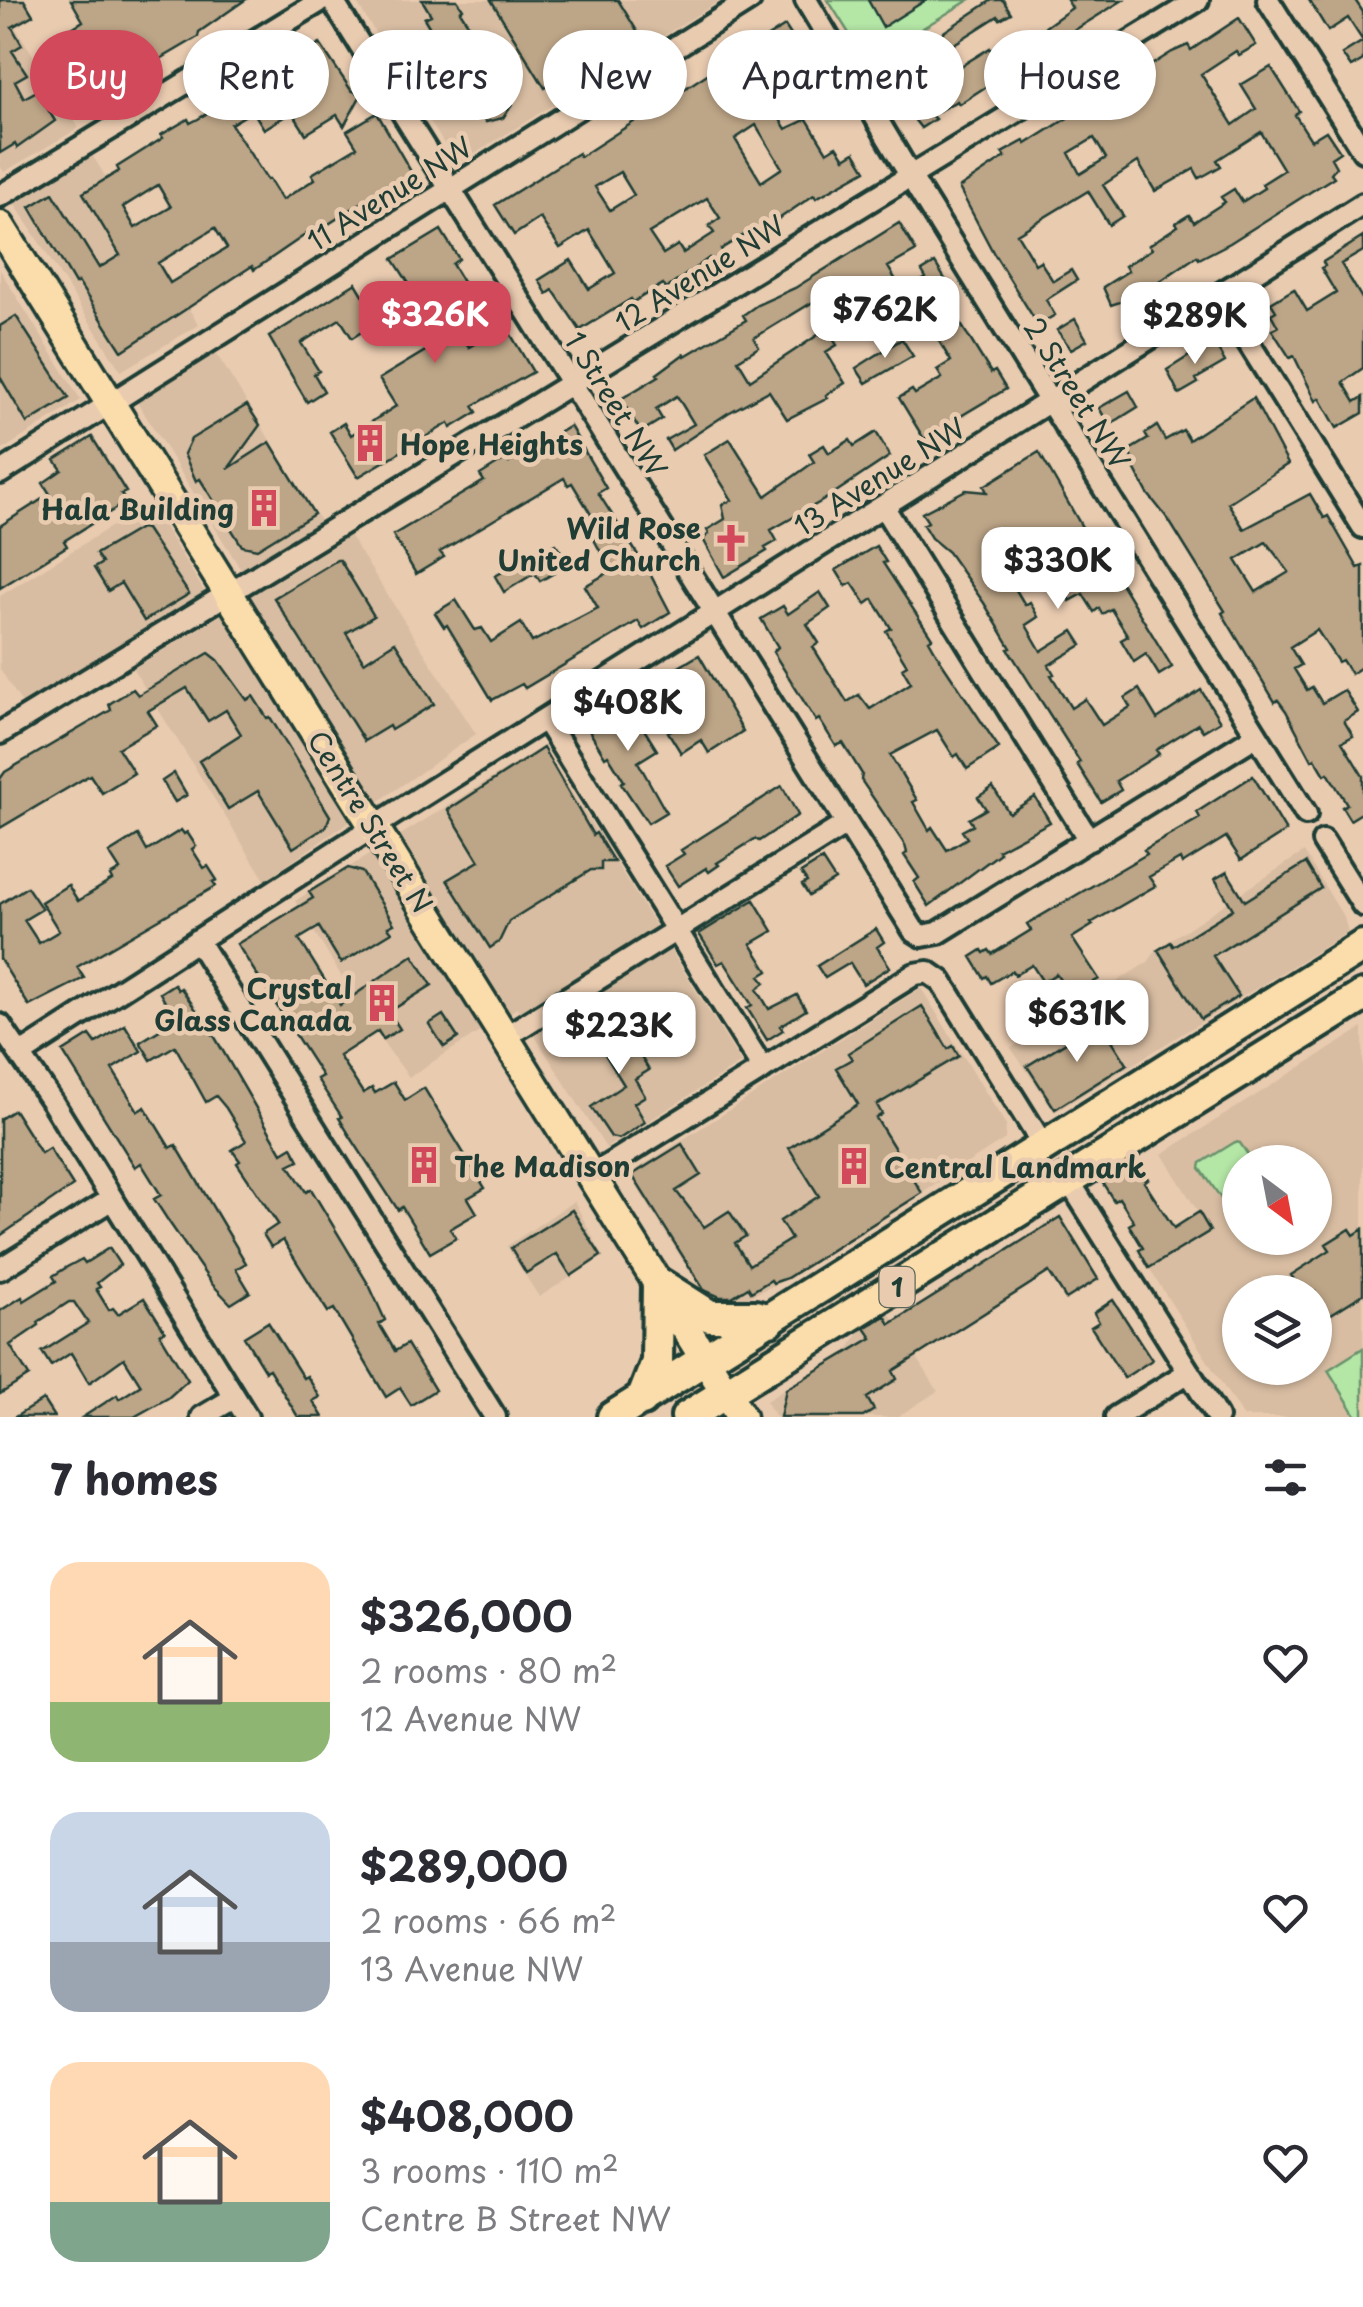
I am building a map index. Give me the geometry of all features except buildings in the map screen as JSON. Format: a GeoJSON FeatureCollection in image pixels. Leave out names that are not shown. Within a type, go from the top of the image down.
{"type":"FeatureCollection","features":[{"type":"Feature","properties":{"kind":"highway","name":"1"},"geometry":{"type":"LineString","coordinates":[[613,1417],[1363,946]]}},
{"type":"Feature","properties":{"kind":"highway","name":"1"},"geometry":{"type":"LineString","coordinates":[[687,1417],[734,1405],[1069,1181],[1363,996]]}},
{"type":"Feature","properties":{"kind":"highway"},"geometry":{"type":"LineString","coordinates":[[658,1284],[710,1316],[770,1320]]}},
{"type":"Feature","properties":{"kind":"highway"},"geometry":{"type":"LineString","coordinates":[[642,1400],[657,1362],[658,1284]]}},
{"type":"Feature","properties":{"kind":"main road","name":"Centre Street N"},"geometry":{"type":"LineString","coordinates":[[0,226],[734,1405]]}},
{"type":"Feature","properties":{"kind":"street"},"geometry":{"type":"LineString","coordinates":[[0,196],[322,0]]}},
{"type":"Feature","properties":{"kind":"street","name":"1 Street NW"},"geometry":{"type":"LineString","coordinates":[[332,0],[910,927],[922,936],[938,933],[1089,840]]}},
{"type":"Feature","properties":{"kind":"street","name":"11 Avenue NW"},"geometry":{"type":"LineString","coordinates":[[0,473],[750,0]]}},
{"type":"Feature","properties":{"kind":"street","name":"2 Street NW"},"geometry":{"type":"LineString","coordinates":[[806,0],[910,176],[1306,814]]}},
{"type":"Feature","properties":{"kind":"street","name":"12 Avenue NW"},"geometry":{"type":"LineString","coordinates":[[0,733],[1198,0]]}},
{"type":"Feature","properties":{"kind":"street"},"geometry":{"type":"LineString","coordinates":[[1268,0],[1363,151]]}},
{"type":"Feature","properties":{"kind":"street","name":"13 Avenue NW"},"geometry":{"type":"LineString","coordinates":[[21,1054],[1363,204]]}},
{"type":"Feature","properties":{"kind":"street"},"geometry":{"type":"LineString","coordinates":[[1219,295],[1363,527]]}},
{"type":"Feature","properties":{"kind":"street"},"geometry":{"type":"LineString","coordinates":[[883,506],[1089,840],[1257,735]]}},
{"type":"Feature","properties":{"kind":"street"},"geometry":{"type":"LineString","coordinates":[[545,719],[763,1069]]}},
{"type":"Feature","properties":{"kind":"street"},"geometry":{"type":"LineString","coordinates":[[505,1036],[846,824]]}},
{"type":"Feature","properties":{"kind":"street"},"geometry":{"type":"LineString","coordinates":[[1322,841],[1363,905]]}},
{"type":"Feature","properties":{"kind":"street"},"geometry":{"type":"LineString","coordinates":[[197,940],[494,1417]]}},
{"type":"Feature","properties":{"kind":"street"},"geometry":{"type":"LineString","coordinates":[[591,1176],[915,974],[928,972],[942,982],[1043,1146]]}},
{"type":"Feature","properties":{"kind":"street"},"geometry":{"type":"LineString","coordinates":[[0,1025],[246,1417]]}},
{"type":"Feature","properties":{"kind":"street"},"geometry":{"type":"LineString","coordinates":[[1069,1181],[1217,1417]]}},
{"type":"Feature","properties":{"kind":"street"},"geometry":{"type":"LineString","coordinates":[[0,1270],[112,1199]]}},
{"type":"Feature","properties":{"kind":"street"},"geometry":{"type":"LineString","coordinates":[[1116,1417],[1189,1372]]}},
{"type":"Feature","properties":{"kind":"street"},"geometry":{"type":"LineString","coordinates":[[202,1417],[234,1398]]}},
{"type":"Feature","properties":{"kind":"shaded area"},"geometry":{"type":"Polygon","coordinates":[[[355,0],[721,0],[673,30],[543,30],[543,111],[463,161],[451,155],[429,120],[523,120],[523,30],[374,30],[355,0]]]}},
{"type":"Feature","properties":{"kind":"shaded area"},"geometry":{"type":"Polygon","coordinates":[[[0,3],[30,50],[30,120],[74,120],[79,128],[4,172],[0,166],[0,3]]]}},
{"type":"Feature","properties":{"kind":"shaded area"},"geometry":{"type":"Polygon","coordinates":[[[92,155],[199,325],[121,371],[13,201],[92,155]]]}},
{"type":"Feature","properties":{"kind":"shaded area"},"geometry":{"type":"Polygon","coordinates":[[[0,270],[81,400],[2,450],[0,447],[0,270]]]}},
{"type":"Feature","properties":{"kind":"shaded area"},"geometry":{"type":"Polygon","coordinates":[[[216,353],[325,529],[245,576],[136,400],[216,353]]]}},
{"type":"Feature","properties":{"kind":"shaded area"},"geometry":{"type":"Polygon","coordinates":[[[149,503],[206,594],[24,707],[0,669],[0,596],[149,503]]]}},
{"type":"Feature","properties":{"kind":"shaded area"},"geometry":{"type":"Polygon","coordinates":[[[350,536],[476,734],[265,880],[133,669],[350,536]]]}},
{"type":"Feature","properties":{"kind":"shaded area"},"geometry":{"type":"Polygon","coordinates":[[[543,746],[741,1063],[606,1148],[517,1008],[409,1077],[381,1040],[295,901],[543,746]]]}},
{"type":"Feature","properties":{"kind":"shaded area"},"geometry":{"type":"Polygon","coordinates":[[[1304,852],[1344,918],[1348,932],[1055,1112],[1011,1048],[1148,962],[1158,948],[1304,852]]]}},
{"type":"Feature","properties":{"kind":"shaded area"},"geometry":{"type":"Polygon","coordinates":[[[921,988],[1006,1125],[1005,1139],[787,1279],[744,1299],[708,1301],[629,1174],[921,988]]]}},
{"type":"Feature","properties":{"kind":"shaded area"},"geometry":{"type":"Polygon","coordinates":[[[1363,1028],[1363,1417],[1243,1417],[1223,1385],[1332,1385],[1332,1275],[1222,1275],[1222,1384],[1149,1268],[1210,1231],[1162,1154],[1363,1028]]]}},
{"type":"Feature","properties":{"kind":"shaded area"},"geometry":{"type":"Polygon","coordinates":[[[574,1201],[603,1257],[539,1297],[507,1246],[574,1201]]]}},
{"type":"Feature","properties":{"kind":"shaded area"},"geometry":{"type":"Polygon","coordinates":[[[888,1311],[938,1391],[897,1417],[776,1417],[766,1401],[848,1350],[862,1328],[888,1311]]]}},
{"type":"Feature","properties":{"kind":"green space"},"geometry":{"type":"Polygon","coordinates":[[[828,0],[969,0],[920,30],[847,30],[828,0]]]}},
{"type":"Feature","properties":{"kind":"green space"},"geometry":{"type":"Polygon","coordinates":[[[1222,1150],[1222,1200],[1200,1168],[1201,1163],[1222,1150]]]}},
{"type":"Feature","properties":{"kind":"green space"},"geometry":{"type":"Polygon","coordinates":[[[1363,1348],[1363,1417],[1357,1417],[1332,1376],[1332,1367],[1363,1348]]]}},
{"type":"Feature","properties":{"kind":"place","name":"Hope Heights"},"geometry":{"type":"Point","coordinates":[370,443]}},
{"type":"Feature","properties":{"kind":"place","name":"Hala Building"},"geometry":{"type":"Point","coordinates":[264,508]}},
{"type":"Feature","properties":{"kind":"place","name":"Wild Rose United Church"},"geometry":{"type":"Point","coordinates":[731,543]}},
{"type":"Feature","properties":{"kind":"place","name":"Crystal Glass Canada"},"geometry":{"type":"Point","coordinates":[382,1003]}},
{"type":"Feature","properties":{"kind":"place","name":"The Madison"},"geometry":{"type":"Point","coordinates":[424,1165]}},
{"type":"Feature","properties":{"kind":"place","name":"Central Landmark"},"geometry":{"type":"Point","coordinates":[854,1166]}}]}
